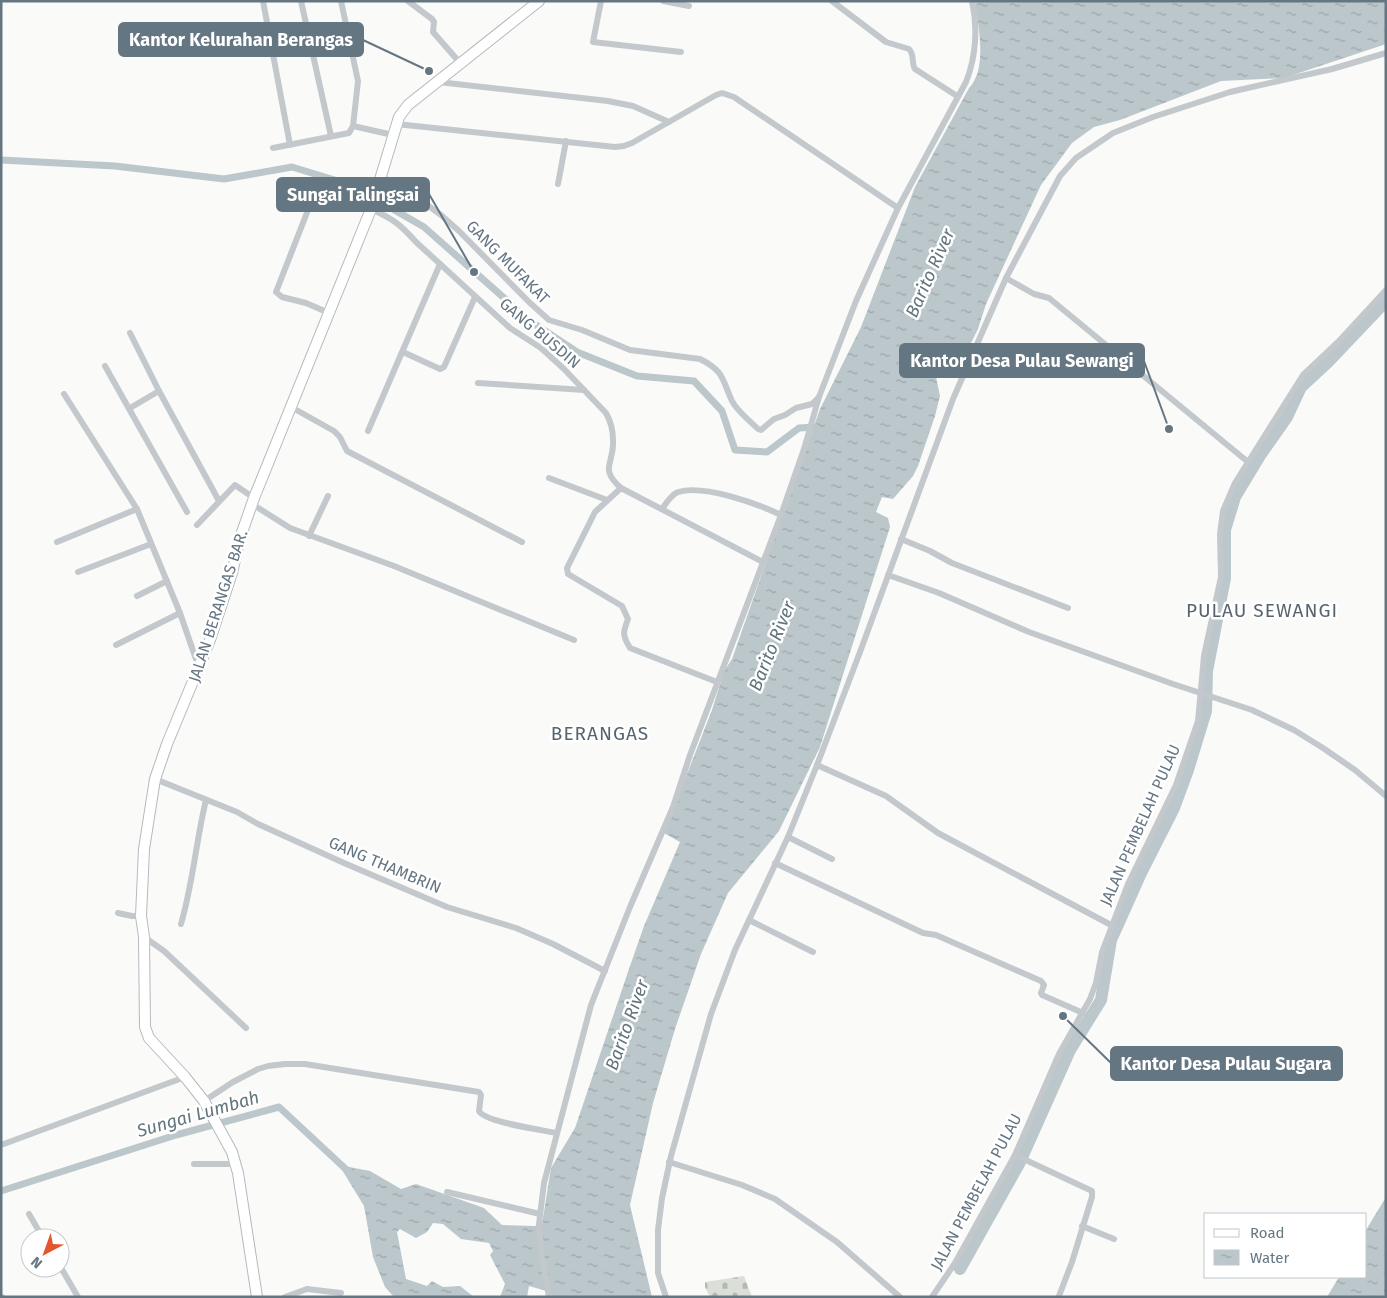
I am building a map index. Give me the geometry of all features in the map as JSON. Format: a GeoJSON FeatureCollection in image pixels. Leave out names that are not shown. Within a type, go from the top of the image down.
{"type":"FeatureCollection","features":[{"type":"Feature","properties":{"kind":"main road","name":"JALAN BERANGAS BAR."},"geometry":{"type":"LineString","coordinates":[[257,1297],[236,1164],[226,1140],[204,1103],[185,1077],[149,1038],[145,1027],[144,937],[141,916],[144,850],[155,779],[167,744],[199,669],[232,573],[240,538],[253,501],[372,206],[401,112],[538,1]]}},
{"type":"Feature","properties":{"kind":"street"},"geometry":{"type":"LineString","coordinates":[[263,1],[290,145]]}},
{"type":"Feature","properties":{"kind":"street"},"geometry":{"type":"LineString","coordinates":[[301,1],[331,136]]}},
{"type":"Feature","properties":{"kind":"street"},"geometry":{"type":"LineString","coordinates":[[273,148],[349,133],[353,126],[358,81],[341,1]]}},
{"type":"Feature","properties":{"kind":"street"},"geometry":{"type":"LineString","coordinates":[[408,1],[432,19],[434,22],[433,32],[461,64]]}},
{"type":"Feature","properties":{"kind":"street"},"geometry":{"type":"LineString","coordinates":[[601,1],[593,42],[681,52]]}},
{"type":"Feature","properties":{"kind":"street"},"geometry":{"type":"LineString","coordinates":[[663,1],[689,6]]}},
{"type":"Feature","properties":{"kind":"street"},"geometry":{"type":"LineString","coordinates":[[832,1],[886,42],[909,49],[912,52],[913,67],[915,69],[957,96]]}},
{"type":"Feature","properties":{"kind":"street"},"geometry":{"type":"LineString","coordinates":[[549,1297],[544,1273],[539,1224],[544,1183],[591,1005],[672,807],[717,682],[781,515],[806,446],[819,399],[856,301],[898,208],[966,82],[972,67],[974,26],[972,1]]}},
{"type":"Feature","properties":{"kind":"street"},"geometry":{"type":"LineString","coordinates":[[666,1297],[658,1273],[658,1230],[662,1198],[670,1162],[711,1014],[748,920],[788,837],[817,764],[953,399],[1006,278],[1062,174],[1074,160],[1113,133],[1153,117],[1230,92],[1332,69],[1386,53]]}},
{"type":"Feature","properties":{"kind":"street"},"geometry":{"type":"LineString","coordinates":[[438,82],[608,101],[633,106],[669,122]]}},
{"type":"Feature","properties":{"kind":"street"},"geometry":{"type":"LineString","coordinates":[[396,124],[566,141],[596,146],[624,146],[722,93],[730,95],[898,208]]}},
{"type":"Feature","properties":{"kind":"street"},"geometry":{"type":"LineString","coordinates":[[353,126],[393,134]]}},
{"type":"Feature","properties":{"kind":"street"},"geometry":{"type":"LineString","coordinates":[[558,184],[566,141]]}},
{"type":"Feature","properties":{"kind":"street","name":"GANG MUFAKAT"},"geometry":{"type":"LineString","coordinates":[[379,180],[404,188],[441,215],[549,320],[582,330],[630,350],[700,359],[709,363],[722,374],[732,402],[758,429],[761,430],[774,418],[785,415],[796,408],[812,404],[819,399]]}},
{"type":"Feature","properties":{"kind":"street","name":"GANG BUSDIN"},"geometry":{"type":"LineString","coordinates":[[372,206],[395,221],[510,328],[541,348],[606,413],[614,441],[609,474],[621,488]]}},
{"type":"Feature","properties":{"kind":"street"},"geometry":{"type":"LineString","coordinates":[[308,210],[276,292],[282,297],[306,303],[329,313]]}},
{"type":"Feature","properties":{"kind":"street"},"geometry":{"type":"LineString","coordinates":[[368,431],[440,264]]}},
{"type":"Feature","properties":{"kind":"street"},"geometry":{"type":"LineString","coordinates":[[1006,278],[1034,294],[1049,298],[1248,462]]}},
{"type":"Feature","properties":{"kind":"street","name":"JALAN PEMBELAH PULAU"},"geometry":{"type":"LineString","coordinates":[[932,1297],[956,1263],[1017,1156],[1059,1054],[1083,1013],[1094,989],[1102,952],[1128,884],[1176,785],[1206,695],[1204,656],[1221,577],[1220,534],[1223,511],[1235,483],[1302,375],[1338,342],[1386,290]]}},
{"type":"Feature","properties":{"kind":"street"},"geometry":{"type":"LineString","coordinates":[[403,352],[440,369],[444,367],[475,297]]}},
{"type":"Feature","properties":{"kind":"street"},"geometry":{"type":"LineString","coordinates":[[130,333],[159,391],[219,501]]}},
{"type":"Feature","properties":{"kind":"street"},"geometry":{"type":"LineString","coordinates":[[105,366],[187,512]]}},
{"type":"Feature","properties":{"kind":"street"},"geometry":{"type":"LineString","coordinates":[[478,383],[584,390]]}},
{"type":"Feature","properties":{"kind":"street"},"geometry":{"type":"LineString","coordinates":[[130,408],[159,391]]}},
{"type":"Feature","properties":{"kind":"street"},"geometry":{"type":"LineString","coordinates":[[64,394],[137,509],[180,613],[199,669]]}},
{"type":"Feature","properties":{"kind":"street"},"geometry":{"type":"LineString","coordinates":[[291,407],[334,431],[340,437],[347,452],[522,542]]}},
{"type":"Feature","properties":{"kind":"street"},"geometry":{"type":"LineString","coordinates":[[549,478],[607,500]]}},
{"type":"Feature","properties":{"kind":"street"},"geometry":{"type":"LineString","coordinates":[[198,525],[235,485],[253,501],[290,528],[394,566],[574,640]]}},
{"type":"Feature","properties":{"kind":"street"},"geometry":{"type":"LineString","coordinates":[[717,682],[630,648],[623,632],[628,619],[622,606],[568,574],[567,568],[595,512],[621,488],[763,562]]}},
{"type":"Feature","properties":{"kind":"street"},"geometry":{"type":"LineString","coordinates":[[662,509],[675,494],[695,491],[730,496],[757,504],[781,515]]}},
{"type":"Feature","properties":{"kind":"street"},"geometry":{"type":"LineString","coordinates":[[309,536],[328,496]]}},
{"type":"Feature","properties":{"kind":"street"},"geometry":{"type":"LineString","coordinates":[[57,542],[137,509]]}},
{"type":"Feature","properties":{"kind":"street"},"geometry":{"type":"LineString","coordinates":[[901,539],[952,563],[1068,608]]}},
{"type":"Feature","properties":{"kind":"street"},"geometry":{"type":"LineString","coordinates":[[78,572],[151,544]]}},
{"type":"Feature","properties":{"kind":"street"},"geometry":{"type":"LineString","coordinates":[[888,575],[939,593],[1029,632],[1252,710],[1294,730],[1355,770],[1386,796]]}},
{"type":"Feature","properties":{"kind":"street"},"geometry":{"type":"LineString","coordinates":[[137,596],[167,580]]}},
{"type":"Feature","properties":{"kind":"street"},"geometry":{"type":"LineString","coordinates":[[116,645],[180,613]]}},
{"type":"Feature","properties":{"kind":"street"},"geometry":{"type":"LineString","coordinates":[[817,764],[886,796],[938,833],[1111,925]]}},
{"type":"Feature","properties":{"kind":"street","name":"GANG THAMBRIN"},"geometry":{"type":"LineString","coordinates":[[155,779],[237,812],[258,824],[344,863],[447,907],[516,928],[605,971]]}},
{"type":"Feature","properties":{"kind":"street"},"geometry":{"type":"LineString","coordinates":[[181,924],[187,903],[198,832],[206,800]]}},
{"type":"Feature","properties":{"kind":"street"},"geometry":{"type":"LineString","coordinates":[[788,837],[832,859]]}},
{"type":"Feature","properties":{"kind":"street"},"geometry":{"type":"LineString","coordinates":[[775,863],[923,933],[936,935],[1041,981],[1044,983],[1042,995],[1083,1013]]}},
{"type":"Feature","properties":{"kind":"street"},"geometry":{"type":"LineString","coordinates":[[118,913],[141,916]]}},
{"type":"Feature","properties":{"kind":"street"},"geometry":{"type":"LineString","coordinates":[[748,920],[812,952]]}},
{"type":"Feature","properties":{"kind":"street"},"geometry":{"type":"LineString","coordinates":[[144,937],[164,951],[246,1028]]}},
{"type":"Feature","properties":{"kind":"street"},"geometry":{"type":"LineString","coordinates":[[204,1103],[233,1082],[258,1069],[268,1066],[305,1064],[479,1092],[481,1095],[479,1111],[484,1117],[557,1132]]}},
{"type":"Feature","properties":{"kind":"street"},"geometry":{"type":"LineString","coordinates":[[1,1145],[185,1077]]}},
{"type":"Feature","properties":{"kind":"street"},"geometry":{"type":"LineString","coordinates":[[1017,1156],[1092,1191],[1092,1197],[1059,1296]]}},
{"type":"Feature","properties":{"kind":"street"},"geometry":{"type":"LineString","coordinates":[[670,1162],[742,1185],[775,1199],[837,1242],[900,1297]]}},
{"type":"Feature","properties":{"kind":"street"},"geometry":{"type":"LineString","coordinates":[[194,1164],[236,1164]]}},
{"type":"Feature","properties":{"kind":"street"},"geometry":{"type":"LineString","coordinates":[[447,1192],[540,1214]]}},
{"type":"Feature","properties":{"kind":"street"},"geometry":{"type":"LineString","coordinates":[[30,1214],[38,1228]]}},
{"type":"Feature","properties":{"kind":"street"},"geometry":{"type":"LineString","coordinates":[[1082,1226],[1114,1239]]}},
{"type":"Feature","properties":{"kind":"street"},"geometry":{"type":"LineString","coordinates":[[67,1278],[78,1297]]}},
{"type":"Feature","properties":{"kind":"street"},"geometry":{"type":"LineString","coordinates":[[285,1297],[307,1289],[341,1293]]}},
{"type":"Feature","properties":{"kind":"green space"},"geometry":{"type":"Polygon","coordinates":[[[744,1276],[752,1297],[710,1297],[705,1287],[705,1282],[744,1276]]]}},
{"type":"Feature","properties":{"kind":"water","name":"Barito River"},"geometry":{"type":"Polygon","coordinates":[[[975,1],[1386,1],[1386,44],[1284,78],[1221,81],[1120,120],[1094,127],[1072,143],[1041,185],[986,304],[978,329],[963,359],[946,352],[935,372],[940,396],[935,416],[913,476],[893,499],[882,497],[876,512],[888,518],[890,527],[820,747],[779,831],[728,893],[701,954],[675,1029],[653,1103],[630,1205],[652,1297],[552,1297],[550,1292],[529,1286],[527,1297],[500,1297],[505,1284],[490,1255],[493,1251],[489,1243],[461,1239],[443,1224],[433,1223],[427,1232],[416,1238],[400,1229],[397,1232],[406,1279],[427,1286],[432,1281],[443,1287],[460,1286],[474,1297],[394,1297],[385,1287],[373,1257],[364,1206],[339,1165],[370,1171],[401,1189],[416,1184],[484,1208],[502,1225],[535,1226],[542,1224],[551,1168],[575,1128],[644,926],[680,842],[664,833],[712,710],[724,671],[732,659],[820,409],[861,327],[915,187],[975,80],[980,58],[980,46],[975,1]]]}},
{"type":"Feature","properties":{"kind":"water"},"geometry":{"type":"Polygon","coordinates":[[[1386,1197],[1386,1297],[1327,1297],[1338,1278],[1367,1278],[1367,1228],[1386,1197]]]}},
{"type":"Feature","properties":{"kind":"waterway"},"geometry":{"type":"LineString","coordinates":[[1,160],[115,166],[224,179],[292,167],[351,185],[424,227],[530,321],[577,352],[637,376],[694,381],[722,411],[735,450],[767,452],[799,428],[815,427]]}},
{"type":"Feature","properties":{"kind":"waterway"},"geometry":{"type":"LineString","coordinates":[[960,1269],[1019,1164],[1070,1050],[1101,1000],[1111,940],[1141,873],[1174,808],[1188,770],[1206,711],[1207,671],[1225,578],[1225,530],[1235,497],[1261,454],[1287,417],[1301,387],[1328,362],[1386,301]]}},
{"type":"Feature","properties":{"kind":"waterway","name":"Sungai Lumbah"},"geometry":{"type":"LineString","coordinates":[[1,1191],[176,1135],[279,1107],[350,1173]]}},
{"type":"Feature","properties":{"kind":"place","name":"Kantor Kelurahan Berangas"},"geometry":{"type":"Point","coordinates":[429,71]}},
{"type":"Feature","properties":{"kind":"place","name":"Sungai Talingsai"},"geometry":{"type":"Point","coordinates":[474,272]}},
{"type":"Feature","properties":{"kind":"place","name":"Kantor Desa Pulau Sewangi"},"geometry":{"type":"Point","coordinates":[1169,429]}},
{"type":"Feature","properties":{"kind":"place","name":"Kantor Desa Pulau Sugara"},"geometry":{"type":"Point","coordinates":[1063,1016]}},
{"type":"Feature","properties":{"kind":"district","name":"PULAU SEWANGI"},"geometry":{"type":"Point","coordinates":[1262,610]}},
{"type":"Feature","properties":{"kind":"district","name":"BERANGAS"},"geometry":{"type":"Point","coordinates":[600,733]}}]}
